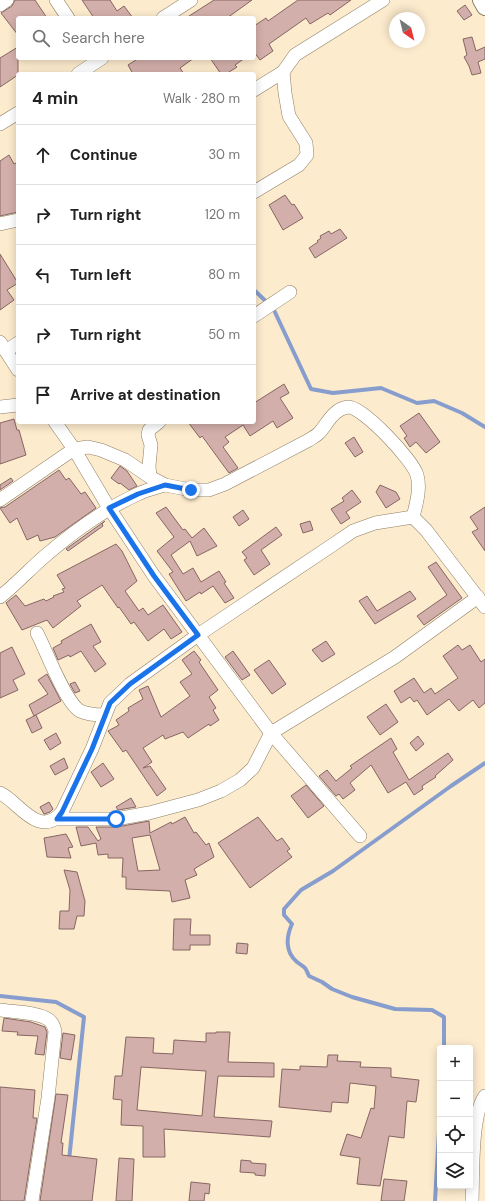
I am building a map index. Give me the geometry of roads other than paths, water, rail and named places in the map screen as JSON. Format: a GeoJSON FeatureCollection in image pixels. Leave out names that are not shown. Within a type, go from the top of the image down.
{"type":"FeatureCollection","features":[{"type":"Feature","properties":{"kind":"main road"},"geometry":{"type":"LineString","coordinates":[[481,0],[485,7]]}},
{"type":"Feature","properties":{"kind":"street"},"geometry":{"type":"LineString","coordinates":[[0,5],[7,0]]}},
{"type":"Feature","properties":{"kind":"street"},"geometry":{"type":"LineString","coordinates":[[56,0],[67,16]]}},
{"type":"Feature","properties":{"kind":"street"},"geometry":{"type":"LineString","coordinates":[[166,16],[191,0]]}},
{"type":"Feature","properties":{"kind":"street"},"geometry":{"type":"LineString","coordinates":[[256,89],[283,72],[295,55],[383,0]]}},
{"type":"Feature","properties":{"kind":"street"},"geometry":{"type":"LineString","coordinates":[[81,72],[98,60]]}},
{"type":"Feature","properties":{"kind":"street"},"geometry":{"type":"LineString","coordinates":[[256,191],[299,165],[307,156],[306,143],[289,116],[283,72]]}},
{"type":"Feature","properties":{"kind":"street"},"geometry":{"type":"LineString","coordinates":[[0,124],[16,114]]}},
{"type":"Feature","properties":{"kind":"street"},"geometry":{"type":"LineString","coordinates":[[0,224],[16,220]]}},
{"type":"Feature","properties":{"kind":"street"},"geometry":{"type":"LineString","coordinates":[[256,315],[290,292]]}},
{"type":"Feature","properties":{"kind":"street"},"geometry":{"type":"LineString","coordinates":[[16,343],[3,346],[16,367]]}},
{"type":"Feature","properties":{"kind":"street"},"geometry":{"type":"LineString","coordinates":[[0,407],[16,405]]}},
{"type":"Feature","properties":{"kind":"street"},"geometry":{"type":"LineString","coordinates":[[0,500],[74,449],[88,447],[101,450],[125,460],[165,485],[175,488],[209,490],[225,484],[309,440],[318,434],[329,418],[341,409],[350,407],[360,412],[374,423],[405,455],[417,474],[418,495],[413,517]]}},
{"type":"Feature","properties":{"kind":"street"},"geometry":{"type":"LineString","coordinates":[[56,424],[74,449],[109,508],[154,576],[271,733],[360,836]]}},
{"type":"Feature","properties":{"kind":"street"},"geometry":{"type":"LineString","coordinates":[[150,477],[150,445],[148,435],[149,430],[156,424]]}},
{"type":"Feature","properties":{"kind":"street"},"geometry":{"type":"LineString","coordinates":[[0,597],[45,556],[77,530],[109,508],[138,494],[165,485]]}},
{"type":"Feature","properties":{"kind":"street"},"geometry":{"type":"LineString","coordinates":[[0,793],[21,811],[36,820],[48,822],[57,819],[116,819],[149,813],[198,800],[221,791],[240,780],[253,768],[271,733],[482,602],[426,530],[413,517]]}},
{"type":"Feature","properties":{"kind":"street"},"geometry":{"type":"LineString","coordinates":[[57,819],[62,812],[92,749],[104,715],[110,703],[130,684],[198,635],[353,531],[375,523],[413,517]]}},
{"type":"Feature","properties":{"kind":"street"},"geometry":{"type":"LineString","coordinates":[[37,632],[66,694],[75,707],[81,711],[104,715]]}},
{"type":"Feature","properties":{"kind":"street"},"geometry":{"type":"LineString","coordinates":[[0,1010],[42,1016],[50,1020],[55,1031],[48,1098],[32,1201]]}},
{"type":"Feature","properties":{"kind":"street"},"geometry":{"type":"LineString","coordinates":[[472,1201],[474,1141],[480,1102],[485,1096]]}},
{"type":"Feature","properties":{"kind":"waterway"},"geometry":{"type":"LineString","coordinates":[[256,292],[273,308],[311,389],[333,393],[381,388],[417,403],[434,401],[462,413],[485,427]]}},
{"type":"Feature","properties":{"kind":"waterway"},"geometry":{"type":"LineString","coordinates":[[444,1045],[444,1017],[432,1010],[395,1009],[352,997],[332,989],[309,976],[306,970],[290,954],[288,939],[292,924],[284,915],[284,909],[301,890],[333,871],[485,763]]}},
{"type":"Feature","properties":{"kind":"waterway"},"geometry":{"type":"LineString","coordinates":[[0,996],[56,1002],[84,1017],[69,1160]]}},
{"type":"Feature","properties":{"kind":"waterway"},"geometry":{"type":"LineString","coordinates":[[435,1201],[440,1117]]}}]}
